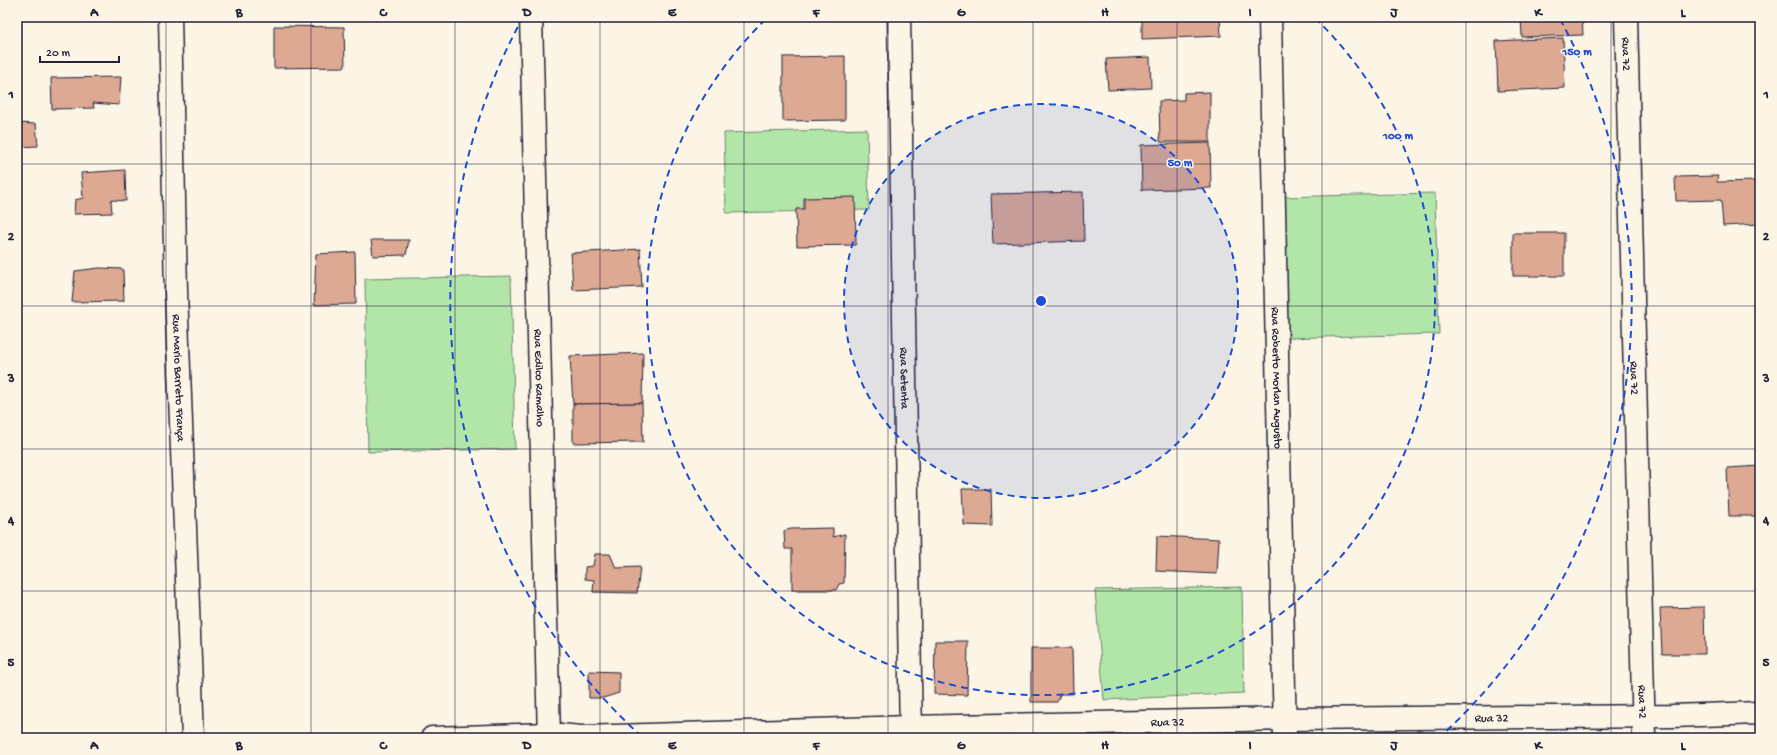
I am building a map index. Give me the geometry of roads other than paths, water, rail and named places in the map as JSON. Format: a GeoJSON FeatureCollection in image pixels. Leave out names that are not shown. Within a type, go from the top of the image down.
{"type":"FeatureCollection","features":[{"type":"Feature","properties":{"kind":"street","name":"Rua Mario Barreto França"},"geometry":{"type":"LineString","coordinates":[[170,17],[176,291],[193,738]]}},
{"type":"Feature","properties":{"kind":"street","name":"Rua Edilco Ramalho"},"geometry":{"type":"LineString","coordinates":[[531,17],[549,736]]}},
{"type":"Feature","properties":{"kind":"street","name":"Rua Setenta"},"geometry":{"type":"LineString","coordinates":[[899,17],[910,733]]}},
{"type":"Feature","properties":{"kind":"street","name":"Rua Roberto Morlan Augusto"},"geometry":{"type":"LineString","coordinates":[[1270,17],[1285,728]]}},
{"type":"Feature","properties":{"kind":"street","name":"Rua 72"},"geometry":{"type":"LineString","coordinates":[[1626,17],[1644,738]]}},
{"type":"Feature","properties":{"kind":"street","name":"Rua 32"},"geometry":{"type":"LineString","coordinates":[[432,738],[1285,728],[1760,713]]}}]}
